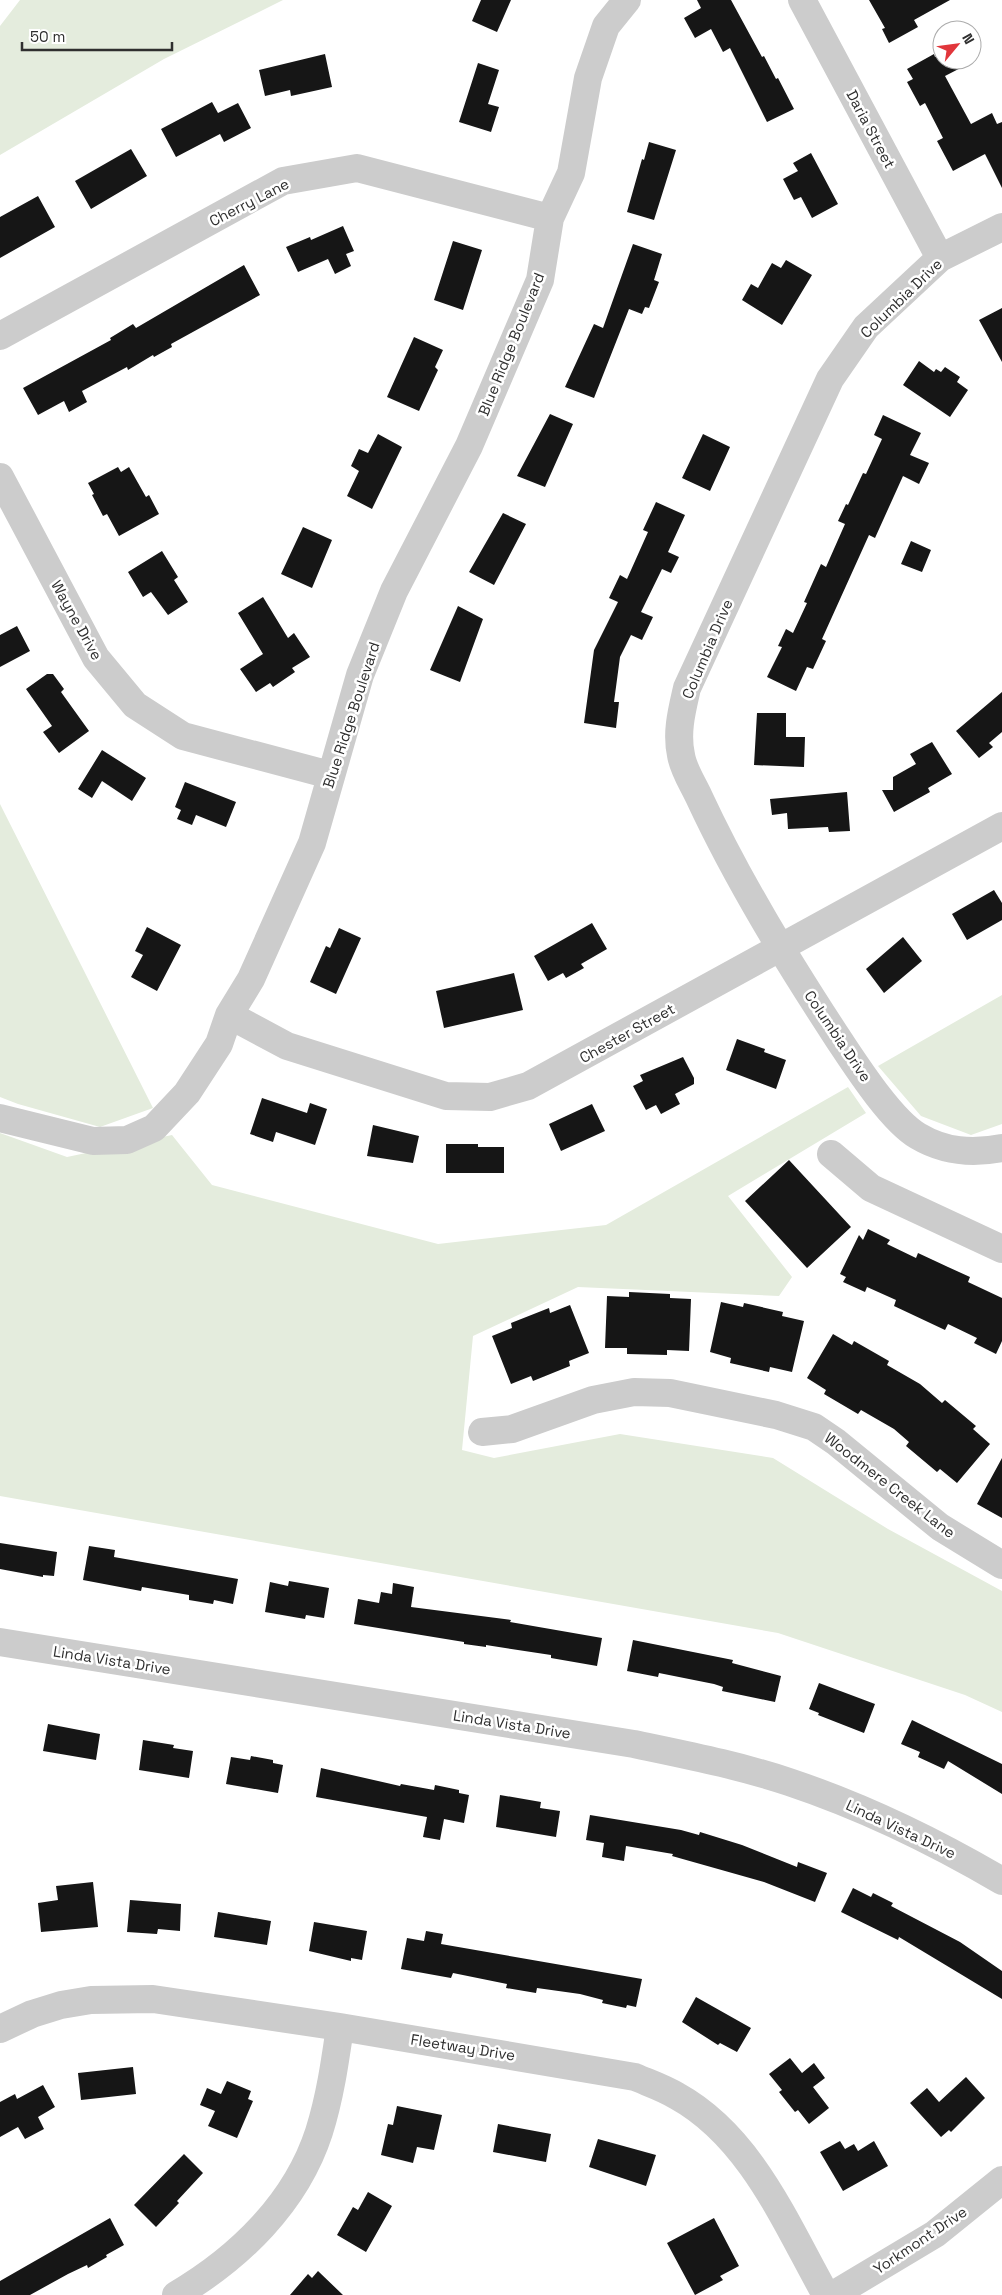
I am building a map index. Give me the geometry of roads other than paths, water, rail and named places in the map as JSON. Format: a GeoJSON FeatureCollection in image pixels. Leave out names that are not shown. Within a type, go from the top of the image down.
{"type":"FeatureCollection","features":[{"type":"Feature","properties":{"kind":"street","name":"Blue Ridge Boulevard"},"geometry":{"type":"LineString","coordinates":[[0,1118],[93,1141],[127,1140],[154,1128],[187,1093],[219,1044],[229,1015],[250,979],[312,843],[360,675],[394,591],[469,446],[540,280],[550,218],[571,173],[588,78],[606,26],[627,0]]}},
{"type":"Feature","properties":{"kind":"street","name":"Daria Street"},"geometry":{"type":"LineString","coordinates":[[802,0],[940,258]]}},
{"type":"Feature","properties":{"kind":"street","name":"Cherry Lane"},"geometry":{"type":"LineString","coordinates":[[0,336],[283,181],[358,168],[550,218]]}},
{"type":"Feature","properties":{"kind":"street","name":"Columbia Drive"},"geometry":{"type":"LineString","coordinates":[[1002,227],[940,258],[866,327],[830,378],[687,688],[679,726],[681,756],[713,827],[781,948],[858,1068],[884,1103],[916,1135],[955,1151],[969,1152],[1002,1148]]}},
{"type":"Feature","properties":{"kind":"street","name":"Wayne Drive"},"geometry":{"type":"LineString","coordinates":[[0,477],[96,658],[135,706],[183,736],[330,775]]}},
{"type":"Feature","properties":{"kind":"street","name":"Chester Street"},"geometry":{"type":"LineString","coordinates":[[229,1015],[287,1046],[436,1093],[446,1096],[490,1096],[528,1086],[1002,826]]}},
{"type":"Feature","properties":{"kind":"street"},"geometry":{"type":"LineString","coordinates":[[831,1154],[871,1188],[1002,1249]]}},
{"type":"Feature","properties":{"kind":"street","name":"Woodmere Creek Lane"},"geometry":{"type":"LineString","coordinates":[[482,1432],[512,1429],[546,1419],[594,1400],[634,1392],[670,1393],[776,1415],[814,1427],[836,1442],[940,1527],[1002,1565]]}},
{"type":"Feature","properties":{"kind":"street","name":"Linda Vista Drive"},"geometry":{"type":"LineString","coordinates":[[0,1642],[624,1742],[706,1760],[789,1782],[855,1807],[951,1851],[1002,1881]]}},
{"type":"Feature","properties":{"kind":"street","name":"Fleetway Drive"},"geometry":{"type":"LineString","coordinates":[[0,2029],[32,2014],[60,2005],[91,2000],[153,1999],[340,2027],[635,2077],[678,2096],[718,2127],[740,2150],[762,2181],[826,2295]]}},
{"type":"Feature","properties":{"kind":"street"},"geometry":{"type":"LineString","coordinates":[[176,2295],[224,2264],[247,2243],[289,2192],[319,2134],[331,2088],[340,2027]]}},
{"type":"Feature","properties":{"kind":"street","name":"Yorkmont Drive"},"geometry":{"type":"LineString","coordinates":[[833,2295],[935,2234],[1002,2180]]}}]}
